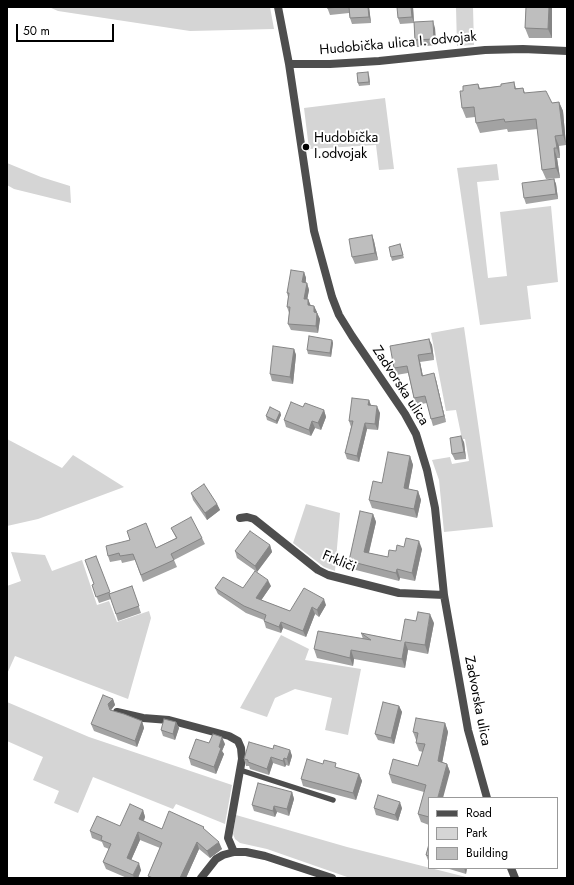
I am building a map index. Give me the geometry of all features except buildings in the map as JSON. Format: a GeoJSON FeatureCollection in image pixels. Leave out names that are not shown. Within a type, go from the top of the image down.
{"type":"FeatureCollection","features":[{"type":"Feature","properties":{"kind":"street"},"geometry":{"type":"LineString","coordinates":[[278,7],[289,64]]}},
{"type":"Feature","properties":{"kind":"street","name":"Hudobička ulica I. odvojak"},"geometry":{"type":"LineString","coordinates":[[289,64],[330,64],[378,61],[485,50],[523,49],[567,51]]}},
{"type":"Feature","properties":{"kind":"street","name":"Zadvorska ulica"},"geometry":{"type":"LineString","coordinates":[[289,64],[314,231],[322,265],[339,315],[405,414],[416,434],[432,488],[444,596],[468,730],[487,797]]}},
{"type":"Feature","properties":{"kind":"street","name":"Frkliči"},"geometry":{"type":"LineString","coordinates":[[240,518],[247,517],[254,519],[318,570],[328,575],[399,593],[444,596]]}},
{"type":"Feature","properties":{"kind":"street"},"geometry":{"type":"LineString","coordinates":[[116,712],[143,718],[169,720],[228,736],[238,741],[241,748],[242,759],[228,838],[234,852]]}},
{"type":"Feature","properties":{"kind":"street"},"geometry":{"type":"LineString","coordinates":[[201,878],[216,860],[234,852],[246,852],[266,856],[332,878]]}},
{"type":"Feature","properties":{"kind":"lane"},"geometry":{"type":"LineString","coordinates":[[240,770],[333,800]]}},
{"type":"Feature","properties":{"kind":"green space"},"geometry":{"type":"Polygon","coordinates":[[[49,7],[270,7],[274,29],[190,31],[58,11],[49,7]]]}},
{"type":"Feature","properties":{"kind":"green space"},"geometry":{"type":"Polygon","coordinates":[[[456,7],[473,7],[474,45],[457,46],[456,7]]]}},
{"type":"Feature","properties":{"kind":"green space"},"geometry":{"type":"Polygon","coordinates":[[[385,98],[394,169],[379,170],[376,145],[309,149],[304,108],[385,98]]]}},
{"type":"Feature","properties":{"kind":"green space"},"geometry":{"type":"Polygon","coordinates":[[[7,163],[41,177],[70,186],[71,203],[14,189],[7,185],[7,163]]]}},
{"type":"Feature","properties":{"kind":"green space"},"geometry":{"type":"Polygon","coordinates":[[[497,164],[499,180],[477,182],[488,278],[507,276],[500,212],[551,206],[558,282],[527,286],[531,319],[480,325],[457,168],[497,164]]]}},
{"type":"Feature","properties":{"kind":"green space"},"geometry":{"type":"Polygon","coordinates":[[[464,327],[493,527],[444,532],[439,480],[432,460],[450,457],[452,464],[469,461],[465,439],[462,439],[456,410],[446,411],[431,333],[464,327]]]}},
{"type":"Feature","properties":{"kind":"green space"},"geometry":{"type":"Polygon","coordinates":[[[7,439],[62,468],[73,455],[124,487],[38,519],[7,526],[7,439]]]}},
{"type":"Feature","properties":{"kind":"green space"},"geometry":{"type":"Polygon","coordinates":[[[306,504],[340,513],[335,571],[324,567],[293,543],[306,504]]]}},
{"type":"Feature","properties":{"kind":"green space"},"geometry":{"type":"Polygon","coordinates":[[[11,552],[45,555],[52,571],[82,560],[97,605],[109,601],[117,622],[149,611],[151,618],[128,699],[15,656],[7,674],[7,586],[21,581],[11,552]]]}},
{"type":"Feature","properties":{"kind":"green space"},"geometry":{"type":"Polygon","coordinates":[[[281,635],[309,649],[305,660],[361,669],[348,735],[325,730],[332,698],[295,689],[275,698],[267,717],[240,708],[281,635]]]}},
{"type":"Feature","properties":{"kind":"green space"},"geometry":{"type":"Polygon","coordinates":[[[7,702],[89,737],[232,785],[225,824],[176,804],[173,809],[93,777],[78,813],[54,803],[59,791],[33,780],[43,757],[7,741],[7,702]]]}},
{"type":"Feature","properties":{"kind":"green space"},"geometry":{"type":"Polygon","coordinates":[[[236,815],[347,847],[428,867],[428,869],[434,869],[470,878],[350,878],[267,849],[240,843],[235,839],[233,834],[236,815]]]}},
{"type":"Feature","properties":{"kind":"place","name":"Hudobička I.odvojak"},"geometry":{"type":"Point","coordinates":[306,147]}}]}
